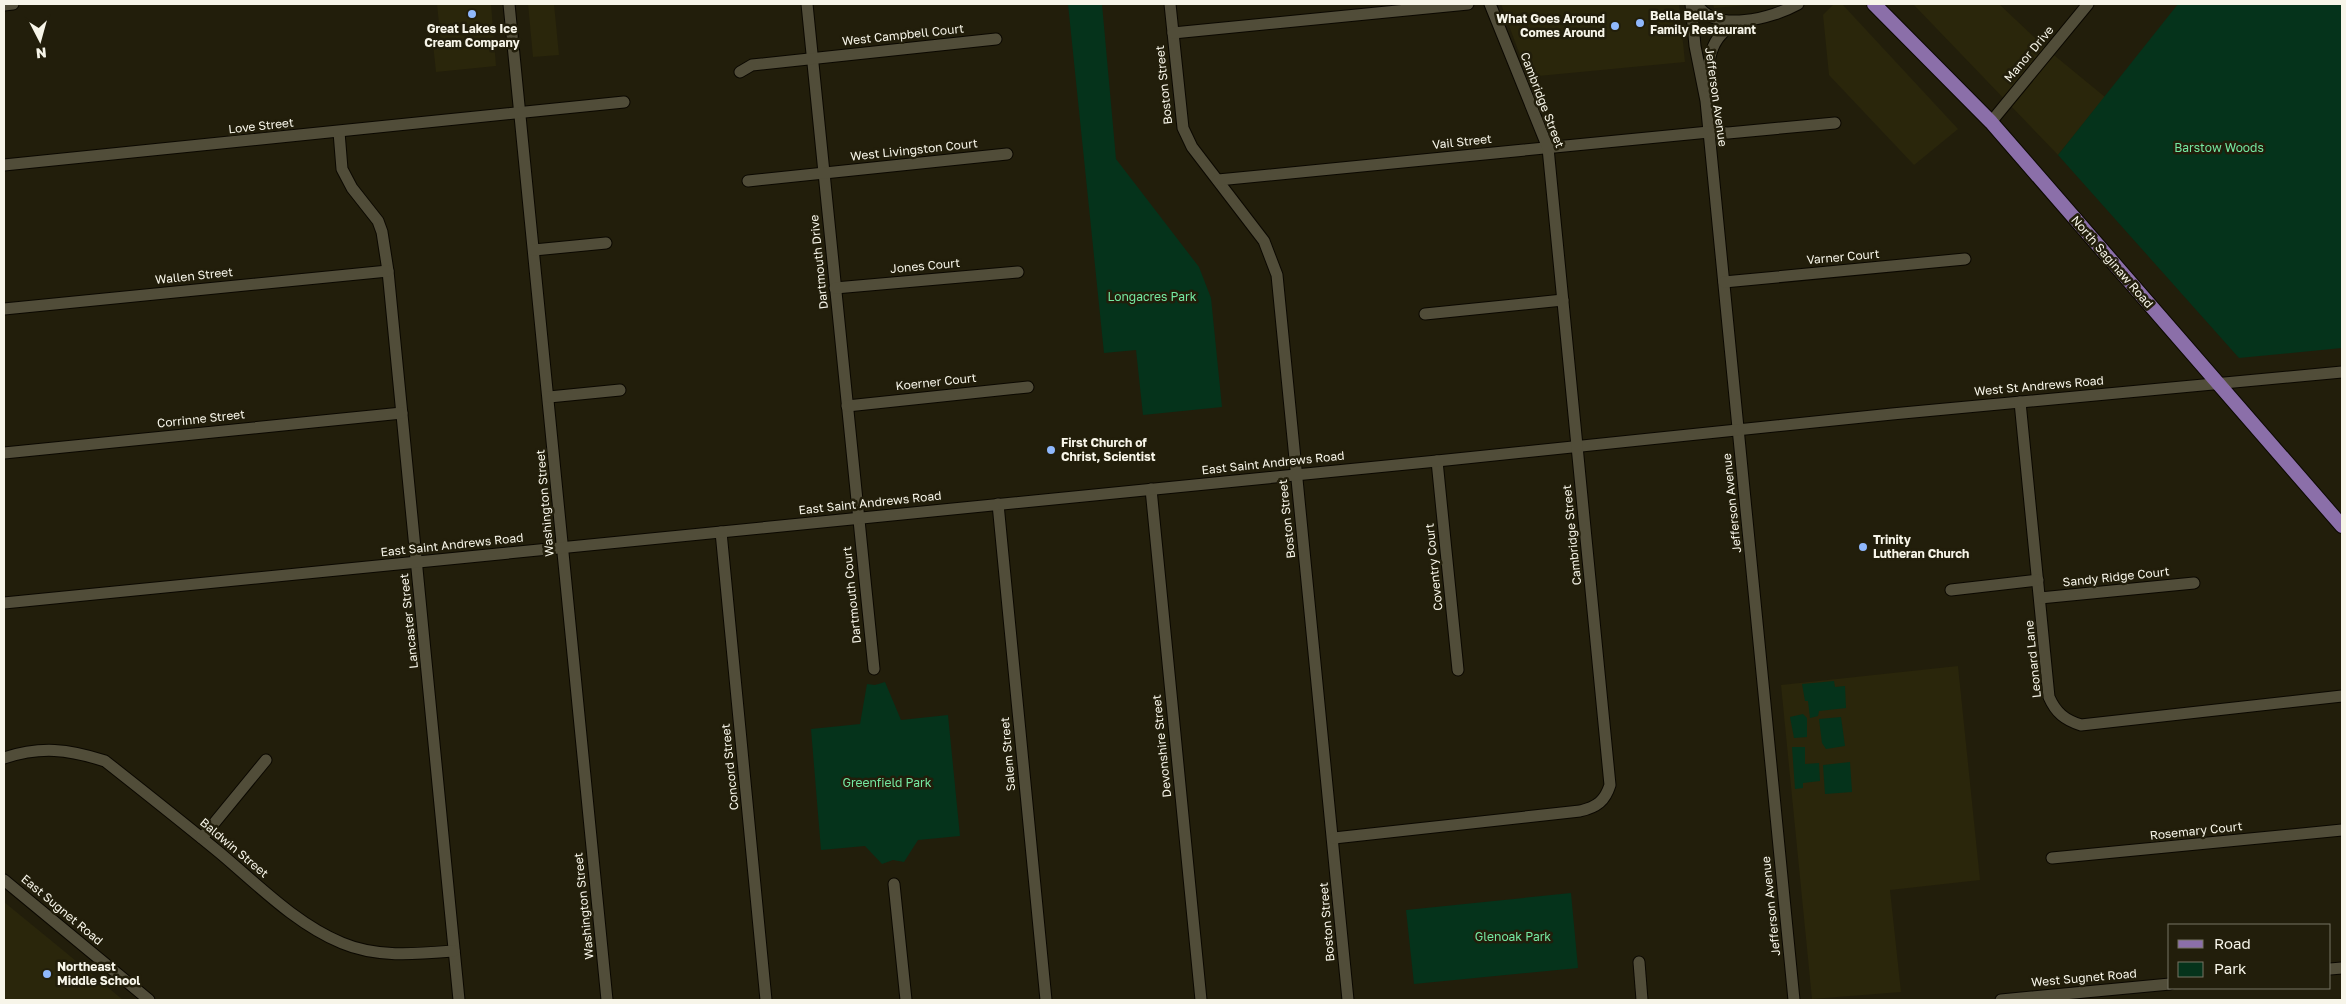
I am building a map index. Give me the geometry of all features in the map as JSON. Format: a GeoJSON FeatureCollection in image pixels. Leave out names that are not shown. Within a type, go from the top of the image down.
{"type":"FeatureCollection","features":[{"type":"Feature","properties":{"kind":"main road","name":"North Saginaw Road"},"geometry":{"type":"LineString","coordinates":[[1874,4],[1990,122],[2342,526]]}},
{"type":"Feature","properties":{"kind":"street"},"geometry":{"type":"LineString","coordinates":[[4,5],[13,4]]}},
{"type":"Feature","properties":{"kind":"street","name":"Washington Street"},"geometry":{"type":"LineString","coordinates":[[509,4],[607,1000]]}},
{"type":"Feature","properties":{"kind":"street","name":"Dartmouth Drive"},"geometry":{"type":"LineString","coordinates":[[807,4],[858,518]]}},
{"type":"Feature","properties":{"kind":"street","name":"Boston Street"},"geometry":{"type":"LineString","coordinates":[[1170,4],[1183,128],[1192,147],[1264,241],[1277,275],[1334,838],[1348,1000]]}},
{"type":"Feature","properties":{"kind":"street"},"geometry":{"type":"LineString","coordinates":[[1173,33],[1468,4]]}},
{"type":"Feature","properties":{"kind":"street","name":"Cambridge Street"},"geometry":{"type":"LineString","coordinates":[[1334,838],[1580,811],[1596,807],[1606,796],[1610,785],[1548,148],[1490,4]]}},
{"type":"Feature","properties":{"kind":"street","name":"Jefferson Avenue"},"geometry":{"type":"LineString","coordinates":[[1690,4],[1695,46],[1706,101],[1794,1000]]}},
{"type":"Feature","properties":{"kind":"street"},"geometry":{"type":"LineString","coordinates":[[1697,4],[1709,17],[1726,21],[1750,19],[1779,13],[1798,4]]}},
{"type":"Feature","properties":{"kind":"street","name":"Manor Drive"},"geometry":{"type":"LineString","coordinates":[[1990,122],[2088,4]]}},
{"type":"Feature","properties":{"kind":"street"},"geometry":{"type":"LineString","coordinates":[[1706,101],[1708,63],[1716,40],[1727,28],[1750,19]]}},
{"type":"Feature","properties":{"kind":"street","name":"West Campbell Court"},"geometry":{"type":"LineString","coordinates":[[740,72],[752,65],[996,40]]}},
{"type":"Feature","properties":{"kind":"street","name":"Love Street"},"geometry":{"type":"LineString","coordinates":[[4,165],[624,102]]}},
{"type":"Feature","properties":{"kind":"street","name":"Vail Street"},"geometry":{"type":"LineString","coordinates":[[1218,180],[1709,132],[1728,133],[1835,123]]}},
{"type":"Feature","properties":{"kind":"street","name":"Lancaster Street"},"geometry":{"type":"LineString","coordinates":[[339,132],[342,169],[352,188],[378,221],[382,232],[388,271],[459,1000]]}},
{"type":"Feature","properties":{"kind":"street","name":"West Livingston Court"},"geometry":{"type":"LineString","coordinates":[[748,181],[1008,154]]}},
{"type":"Feature","properties":{"kind":"street"},"geometry":{"type":"LineString","coordinates":[[534,250],[606,243]]}},
{"type":"Feature","properties":{"kind":"street","name":"Varner Court"},"geometry":{"type":"LineString","coordinates":[[1724,282],[1965,259]]}},
{"type":"Feature","properties":{"kind":"street","name":"Wallen Street"},"geometry":{"type":"LineString","coordinates":[[4,309],[388,271]]}},
{"type":"Feature","properties":{"kind":"street","name":"Jones Court"},"geometry":{"type":"LineString","coordinates":[[835,288],[1018,272]]}},
{"type":"Feature","properties":{"kind":"street"},"geometry":{"type":"LineString","coordinates":[[1425,314],[1563,300]]}},
{"type":"Feature","properties":{"kind":"street","name":"West St Andrews Road"},"geometry":{"type":"LineString","coordinates":[[1738,430],[2342,372]]}},
{"type":"Feature","properties":{"kind":"street","name":"Koerner Court"},"geometry":{"type":"LineString","coordinates":[[847,406],[1028,387]]}},
{"type":"Feature","properties":{"kind":"street"},"geometry":{"type":"LineString","coordinates":[[549,397],[620,390]]}},
{"type":"Feature","properties":{"kind":"street","name":"Leonard Lane"},"geometry":{"type":"LineString","coordinates":[[2020,402],[2049,697],[2053,706],[2069,722],[2082,725],[2342,696]]}},
{"type":"Feature","properties":{"kind":"street","name":"Corrinne Street"},"geometry":{"type":"LineString","coordinates":[[4,453],[402,413]]}},
{"type":"Feature","properties":{"kind":"street","name":"East Saint Andrews Road"},"geometry":{"type":"LineString","coordinates":[[4,603],[1738,430]]}},
{"type":"Feature","properties":{"kind":"street","name":"Coventry Court"},"geometry":{"type":"LineString","coordinates":[[1437,461],[1458,670]]}},
{"type":"Feature","properties":{"kind":"street","name":"Devonshire Street"},"geometry":{"type":"LineString","coordinates":[[1151,489],[1202,1000]]}},
{"type":"Feature","properties":{"kind":"street","name":"Salem Street"},"geometry":{"type":"LineString","coordinates":[[998,504],[1046,1000]]}},
{"type":"Feature","properties":{"kind":"street","name":"Dartmouth Court"},"geometry":{"type":"LineString","coordinates":[[858,518],[874,669]]}},
{"type":"Feature","properties":{"kind":"street","name":"Concord Street"},"geometry":{"type":"LineString","coordinates":[[721,532],[766,1000]]}},
{"type":"Feature","properties":{"kind":"street"},"geometry":{"type":"LineString","coordinates":[[1951,590],[2038,580]]}},
{"type":"Feature","properties":{"kind":"street","name":"Sandy Ridge Court"},"geometry":{"type":"LineString","coordinates":[[2040,598],[2194,582]]}},
{"type":"Feature","properties":{"kind":"street","name":"Baldwin Street"},"geometry":{"type":"LineString","coordinates":[[4,758],[19,753],[46,749],[74,751],[105,760],[320,933],[342,944],[366,951],[391,954],[454,951]]}},
{"type":"Feature","properties":{"kind":"street"},"geometry":{"type":"LineString","coordinates":[[202,838],[266,760]]}},
{"type":"Feature","properties":{"kind":"street","name":"Rosemary Court"},"geometry":{"type":"LineString","coordinates":[[2052,858],[2342,830]]}},
{"type":"Feature","properties":{"kind":"street","name":"East Sugnet Road"},"geometry":{"type":"LineString","coordinates":[[4,880],[149,1000]]}},
{"type":"Feature","properties":{"kind":"street"},"geometry":{"type":"LineString","coordinates":[[894,884],[906,1000]]}},
{"type":"Feature","properties":{"kind":"street"},"geometry":{"type":"LineString","coordinates":[[1639,962],[1642,1000]]}},
{"type":"Feature","properties":{"kind":"street","name":"West Sugnet Road"},"geometry":{"type":"LineString","coordinates":[[2001,1000],[2168,984]]}},
{"type":"Feature","properties":{"kind":"shaded area"},"geometry":{"type":"Polygon","coordinates":[[[437,4],[491,4],[496,66],[436,72],[433,44],[441,43],[437,4]]]}},
{"type":"Feature","properties":{"kind":"shaded area"},"geometry":{"type":"Polygon","coordinates":[[[528,4],[554,4],[559,55],[533,57],[528,4]]]}},
{"type":"Feature","properties":{"kind":"shaded area"},"geometry":{"type":"Polygon","coordinates":[[[1501,4],[1679,4],[1685,62],[1528,77],[1501,4]]]}},
{"type":"Feature","properties":{"kind":"shaded area"},"geometry":{"type":"Polygon","coordinates":[[[1713,4],[1760,4],[1714,8],[1713,4]]]}},
{"type":"Feature","properties":{"kind":"shaded area"},"geometry":{"type":"Polygon","coordinates":[[[1834,4],[1842,4],[1958,129],[1914,165],[1829,75],[1823,15],[1834,4]]]}},
{"type":"Feature","properties":{"kind":"shaded area"},"geometry":{"type":"Polygon","coordinates":[[[1913,4],[1999,4],[2049,51],[2105,97],[2058,155],[1913,4]]]}},
{"type":"Feature","properties":{"kind":"shaded area"},"geometry":{"type":"Polygon","coordinates":[[[1958,666],[1980,880],[1890,890],[1901,992],[1812,999],[1781,685],[1958,666]]]}},
{"type":"Feature","properties":{"kind":"shaded area","name":"Northeast Middle School"},"geometry":{"type":"Polygon","coordinates":[[[4,902],[59,947],[123,1000],[4,1000],[4,902]]]}},
{"type":"Feature","properties":{"kind":"green space","name":"Longacres Park"},"geometry":{"type":"Polygon","coordinates":[[[1068,4],[1102,4],[1116,159],[1199,267],[1211,298],[1222,407],[1143,415],[1136,350],[1104,353],[1068,4]]]}},
{"type":"Feature","properties":{"kind":"green space","name":"Barstow Woods"},"geometry":{"type":"Polygon","coordinates":[[[2178,4],[2342,4],[2342,348],[2239,358],[2058,155],[2178,4]]]}},
{"type":"Feature","properties":{"kind":"green space"},"geometry":{"type":"Polygon","coordinates":[[[1834,681],[1835,687],[1845,686],[1846,708],[1819,711],[1818,716],[1810,718],[1808,701],[1805,701],[1802,684],[1834,681]]]}},
{"type":"Feature","properties":{"kind":"green space","name":"Greenfield Park"},"geometry":{"type":"Polygon","coordinates":[[[885,682],[901,720],[948,715],[960,836],[918,840],[904,862],[893,860],[882,864],[865,846],[821,850],[811,729],[860,724],[867,684],[875,685],[885,682]]]}},
{"type":"Feature","properties":{"kind":"green space"},"geometry":{"type":"Polygon","coordinates":[[[1803,714],[1807,718],[1807,737],[1794,738],[1790,717],[1803,714]]]}},
{"type":"Feature","properties":{"kind":"green space"},"geometry":{"type":"Polygon","coordinates":[[[1841,717],[1845,746],[1826,749],[1822,743],[1819,719],[1841,717]]]}},
{"type":"Feature","properties":{"kind":"green space"},"geometry":{"type":"Polygon","coordinates":[[[1792,747],[1805,747],[1805,764],[1819,763],[1820,781],[1803,783],[1803,788],[1795,789],[1792,747]]]}},
{"type":"Feature","properties":{"kind":"green space"},"geometry":{"type":"Polygon","coordinates":[[[1850,762],[1852,792],[1825,794],[1823,765],[1850,762]]]}},
{"type":"Feature","properties":{"kind":"green space","name":"Glenoak Park"},"geometry":{"type":"Polygon","coordinates":[[[1571,893],[1578,968],[1414,984],[1406,910],[1571,893]]]}},
{"type":"Feature","properties":{"kind":"place","name":"Great Lakes Ice Cream Company"},"geometry":{"type":"Point","coordinates":[472,14]}},
{"type":"Feature","properties":{"kind":"place","name":"Bella Bella's Family Restaurant"},"geometry":{"type":"Point","coordinates":[1640,23]}},
{"type":"Feature","properties":{"kind":"place","name":"What Goes Around Comes Around"},"geometry":{"type":"Point","coordinates":[1615,26]}},
{"type":"Feature","properties":{"kind":"place","name":"First Church of Christ, Scientist"},"geometry":{"type":"Point","coordinates":[1051,450]}},
{"type":"Feature","properties":{"kind":"place","name":"Trinity Lutheran Church"},"geometry":{"type":"Point","coordinates":[1863,547]}},
{"type":"Feature","properties":{"kind":"place","name":"Northeast Middle School"},"geometry":{"type":"Point","coordinates":[47,974]}}]}
